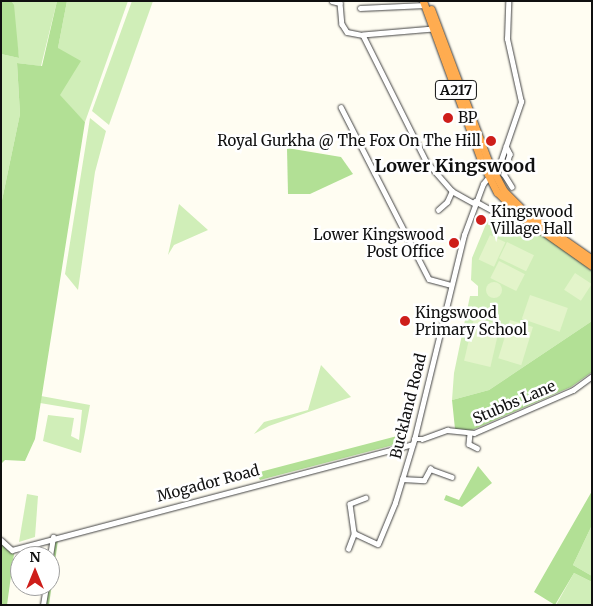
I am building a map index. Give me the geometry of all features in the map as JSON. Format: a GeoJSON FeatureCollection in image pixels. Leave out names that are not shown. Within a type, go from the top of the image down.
{"type":"FeatureCollection","features":[{"type":"Feature","properties":{"kind":"highway","name":"A217"},"geometry":{"type":"LineString","coordinates":[[426,2],[433,29],[492,177],[512,209],[592,266]]}},
{"type":"Feature","properties":{"kind":"highway","name":"A217"},"geometry":{"type":"LineString","coordinates":[[426,2],[488,161],[492,177],[516,205],[592,258]]}},
{"type":"Feature","properties":{"kind":"street"},"geometry":{"type":"LineString","coordinates":[[332,1],[340,4],[342,24],[347,32],[362,35],[433,29]]}},
{"type":"Feature","properties":{"kind":"street","name":"Buckland Road"},"geometry":{"type":"LineString","coordinates":[[354,533],[378,544],[402,479],[413,441],[451,285],[475,202],[482,187],[492,177],[500,163],[522,100],[507,39],[508,1]]}},
{"type":"Feature","properties":{"kind":"street"},"geometry":{"type":"LineString","coordinates":[[360,8],[426,2]]}},
{"type":"Feature","properties":{"kind":"street"},"geometry":{"type":"LineString","coordinates":[[362,35],[415,145],[452,191],[491,210]]}},
{"type":"Feature","properties":{"kind":"street"},"geometry":{"type":"LineString","coordinates":[[341,108],[429,279],[451,285]]}},
{"type":"Feature","properties":{"kind":"street"},"geometry":{"type":"LineString","coordinates":[[506,146],[510,154],[504,174],[512,187]]}},
{"type":"Feature","properties":{"kind":"street"},"geometry":{"type":"LineString","coordinates":[[488,161],[500,163]]}},
{"type":"Feature","properties":{"kind":"street"},"geometry":{"type":"LineString","coordinates":[[438,210],[447,202],[452,191]]}},
{"type":"Feature","properties":{"kind":"street","name":"Stubbs Lane"},"geometry":{"type":"LineString","coordinates":[[413,441],[447,430],[470,434],[565,394],[592,376]]}},
{"type":"Feature","properties":{"kind":"street"},"geometry":{"type":"LineString","coordinates":[[470,434],[469,444],[478,448]]}},
{"type":"Feature","properties":{"kind":"street","name":"Mogador Road"},"geometry":{"type":"LineString","coordinates":[[1,540],[12,550],[53,537],[413,441]]}},
{"type":"Feature","properties":{"kind":"street"},"geometry":{"type":"LineString","coordinates":[[402,479],[424,480],[430,469],[452,477]]}},
{"type":"Feature","properties":{"kind":"street"},"geometry":{"type":"LineString","coordinates":[[348,549],[354,533],[350,504],[366,498]]}},
{"type":"Feature","properties":{"kind":"street"},"geometry":{"type":"LineString","coordinates":[[52,546],[53,537]]}},
{"type":"Feature","properties":{"kind":"green space"},"geometry":{"type":"Polygon","coordinates":[[[1,1],[11,1],[14,5],[19,58],[1,54],[1,1]]]}},
{"type":"Feature","properties":{"kind":"green space"},"geometry":{"type":"Polygon","coordinates":[[[11,1],[57,1],[41,66],[17,63],[20,114],[1,205],[1,54],[19,58],[11,1]]]}},
{"type":"Feature","properties":{"kind":"green space"},"geometry":{"type":"Polygon","coordinates":[[[57,1],[67,1],[58,48],[81,61],[60,95],[85,122],[35,439],[25,461],[5,460],[1,464],[1,205],[20,114],[17,63],[42,66],[57,1]]]}},
{"type":"Feature","properties":{"kind":"green space"},"geometry":{"type":"Polygon","coordinates":[[[67,1],[128,1],[85,122],[59,95],[58,48],[67,1]]]}},
{"type":"Feature","properties":{"kind":"green space"},"geometry":{"type":"Polygon","coordinates":[[[132,1],[153,1],[109,125],[92,111],[132,1]]]}},
{"type":"Feature","properties":{"kind":"green space"},"geometry":{"type":"Polygon","coordinates":[[[90,118],[106,131],[95,172],[78,290],[65,274],[90,118]]]}},
{"type":"Feature","properties":{"kind":"green space"},"geometry":{"type":"Polygon","coordinates":[[[287,148],[341,157],[353,174],[310,194],[288,194],[287,148]]]}},
{"type":"Feature","properties":{"kind":"green space"},"geometry":{"type":"Polygon","coordinates":[[[501,202],[592,271],[592,321],[489,390],[452,400],[454,373],[470,296],[478,296],[478,286],[471,280],[472,258],[486,224],[501,202]]]}},
{"type":"Feature","properties":{"kind":"green space"},"geometry":{"type":"Polygon","coordinates":[[[179,204],[208,230],[174,245],[168,255],[179,204]]]}},
{"type":"Feature","properties":{"kind":"green space"},"geometry":{"type":"Polygon","coordinates":[[[490,235],[505,242],[494,267],[479,259],[490,235]]]}},
{"type":"Feature","properties":{"kind":"green space"},"geometry":{"type":"Polygon","coordinates":[[[507,242],[534,255],[526,271],[499,258],[507,242]]]}},
{"type":"Feature","properties":{"kind":"green space"},"geometry":{"type":"Polygon","coordinates":[[[499,261],[525,274],[516,291],[490,278],[499,261]]]}},
{"type":"Feature","properties":{"kind":"green space"},"geometry":{"type":"Polygon","coordinates":[[[575,273],[592,284],[581,301],[564,290],[575,273]]]}},
{"type":"Feature","properties":{"kind":"green space"},"geometry":{"type":"Polygon","coordinates":[[[491,282],[497,282],[502,287],[500,296],[491,298],[486,293],[486,287],[491,282]]]}},
{"type":"Feature","properties":{"kind":"green space"},"geometry":{"type":"Polygon","coordinates":[[[530,295],[568,308],[560,332],[522,319],[530,295]]]}},
{"type":"Feature","properties":{"kind":"green space"},"geometry":{"type":"Polygon","coordinates":[[[474,318],[500,324],[490,367],[464,361],[474,318]]]}},
{"type":"Feature","properties":{"kind":"green space"},"geometry":{"type":"Polygon","coordinates":[[[510,320],[533,327],[521,365],[498,358],[510,320]]]}},
{"type":"Feature","properties":{"kind":"green space"},"geometry":{"type":"Polygon","coordinates":[[[592,321],[592,372],[571,387],[470,431],[455,429],[452,400],[489,390],[592,321]]]}},
{"type":"Feature","properties":{"kind":"green space"},"geometry":{"type":"Polygon","coordinates":[[[321,365],[351,397],[269,426],[254,434],[264,422],[308,410],[321,365]]]}},
{"type":"Feature","properties":{"kind":"green space"},"geometry":{"type":"Polygon","coordinates":[[[41,396],[90,405],[81,453],[43,441],[48,415],[74,418],[71,436],[79,440],[82,410],[40,403],[41,396]]]}},
{"type":"Feature","properties":{"kind":"green space"},"geometry":{"type":"Polygon","coordinates":[[[401,435],[406,438],[405,442],[260,480],[256,473],[401,435]]]}},
{"type":"Feature","properties":{"kind":"green space"},"geometry":{"type":"Polygon","coordinates":[[[478,466],[492,483],[462,507],[444,500],[446,495],[459,500],[478,466]]]}},
{"type":"Feature","properties":{"kind":"green space"},"geometry":{"type":"Polygon","coordinates":[[[592,491],[592,525],[573,565],[592,576],[592,582],[574,573],[555,605],[534,592],[592,491]]]}},
{"type":"Feature","properties":{"kind":"green space"},"geometry":{"type":"Polygon","coordinates":[[[27,494],[38,496],[35,537],[19,542],[27,494]]]}},
{"type":"Feature","properties":{"kind":"green space"},"geometry":{"type":"Polygon","coordinates":[[[592,525],[592,576],[573,565],[592,525]]]}},
{"type":"Feature","properties":{"kind":"green space"},"geometry":{"type":"Polygon","coordinates":[[[1,543],[10,551],[10,583],[7,605],[1,605],[1,543]]]}},
{"type":"Feature","properties":{"kind":"green space"},"geometry":{"type":"Polygon","coordinates":[[[574,573],[592,582],[592,605],[556,605],[574,573]]]}},
{"type":"Feature","properties":{"kind":"green space"},"geometry":{"type":"Polygon","coordinates":[[[45,596],[50,596],[49,605],[44,605],[45,596]]]}},
{"type":"Feature","properties":{"kind":"place","name":"BP"},"geometry":{"type":"Point","coordinates":[448,118]}},
{"type":"Feature","properties":{"kind":"place","name":"Royal Gurkha @ The Fox On The Hill"},"geometry":{"type":"Point","coordinates":[491,141]}},
{"type":"Feature","properties":{"kind":"place","name":"Kingswood Village Hall"},"geometry":{"type":"Point","coordinates":[481,220]}},
{"type":"Feature","properties":{"kind":"place","name":"Lower Kingswood Post Office"},"geometry":{"type":"Point","coordinates":[454,243]}},
{"type":"Feature","properties":{"kind":"place","name":"Kingswood Primary School"},"geometry":{"type":"Point","coordinates":[405,321]}},
{"type":"Feature","properties":{"kind":"district","name":"Lower Kingswood"},"geometry":{"type":"Point","coordinates":[455,166]}}]}
